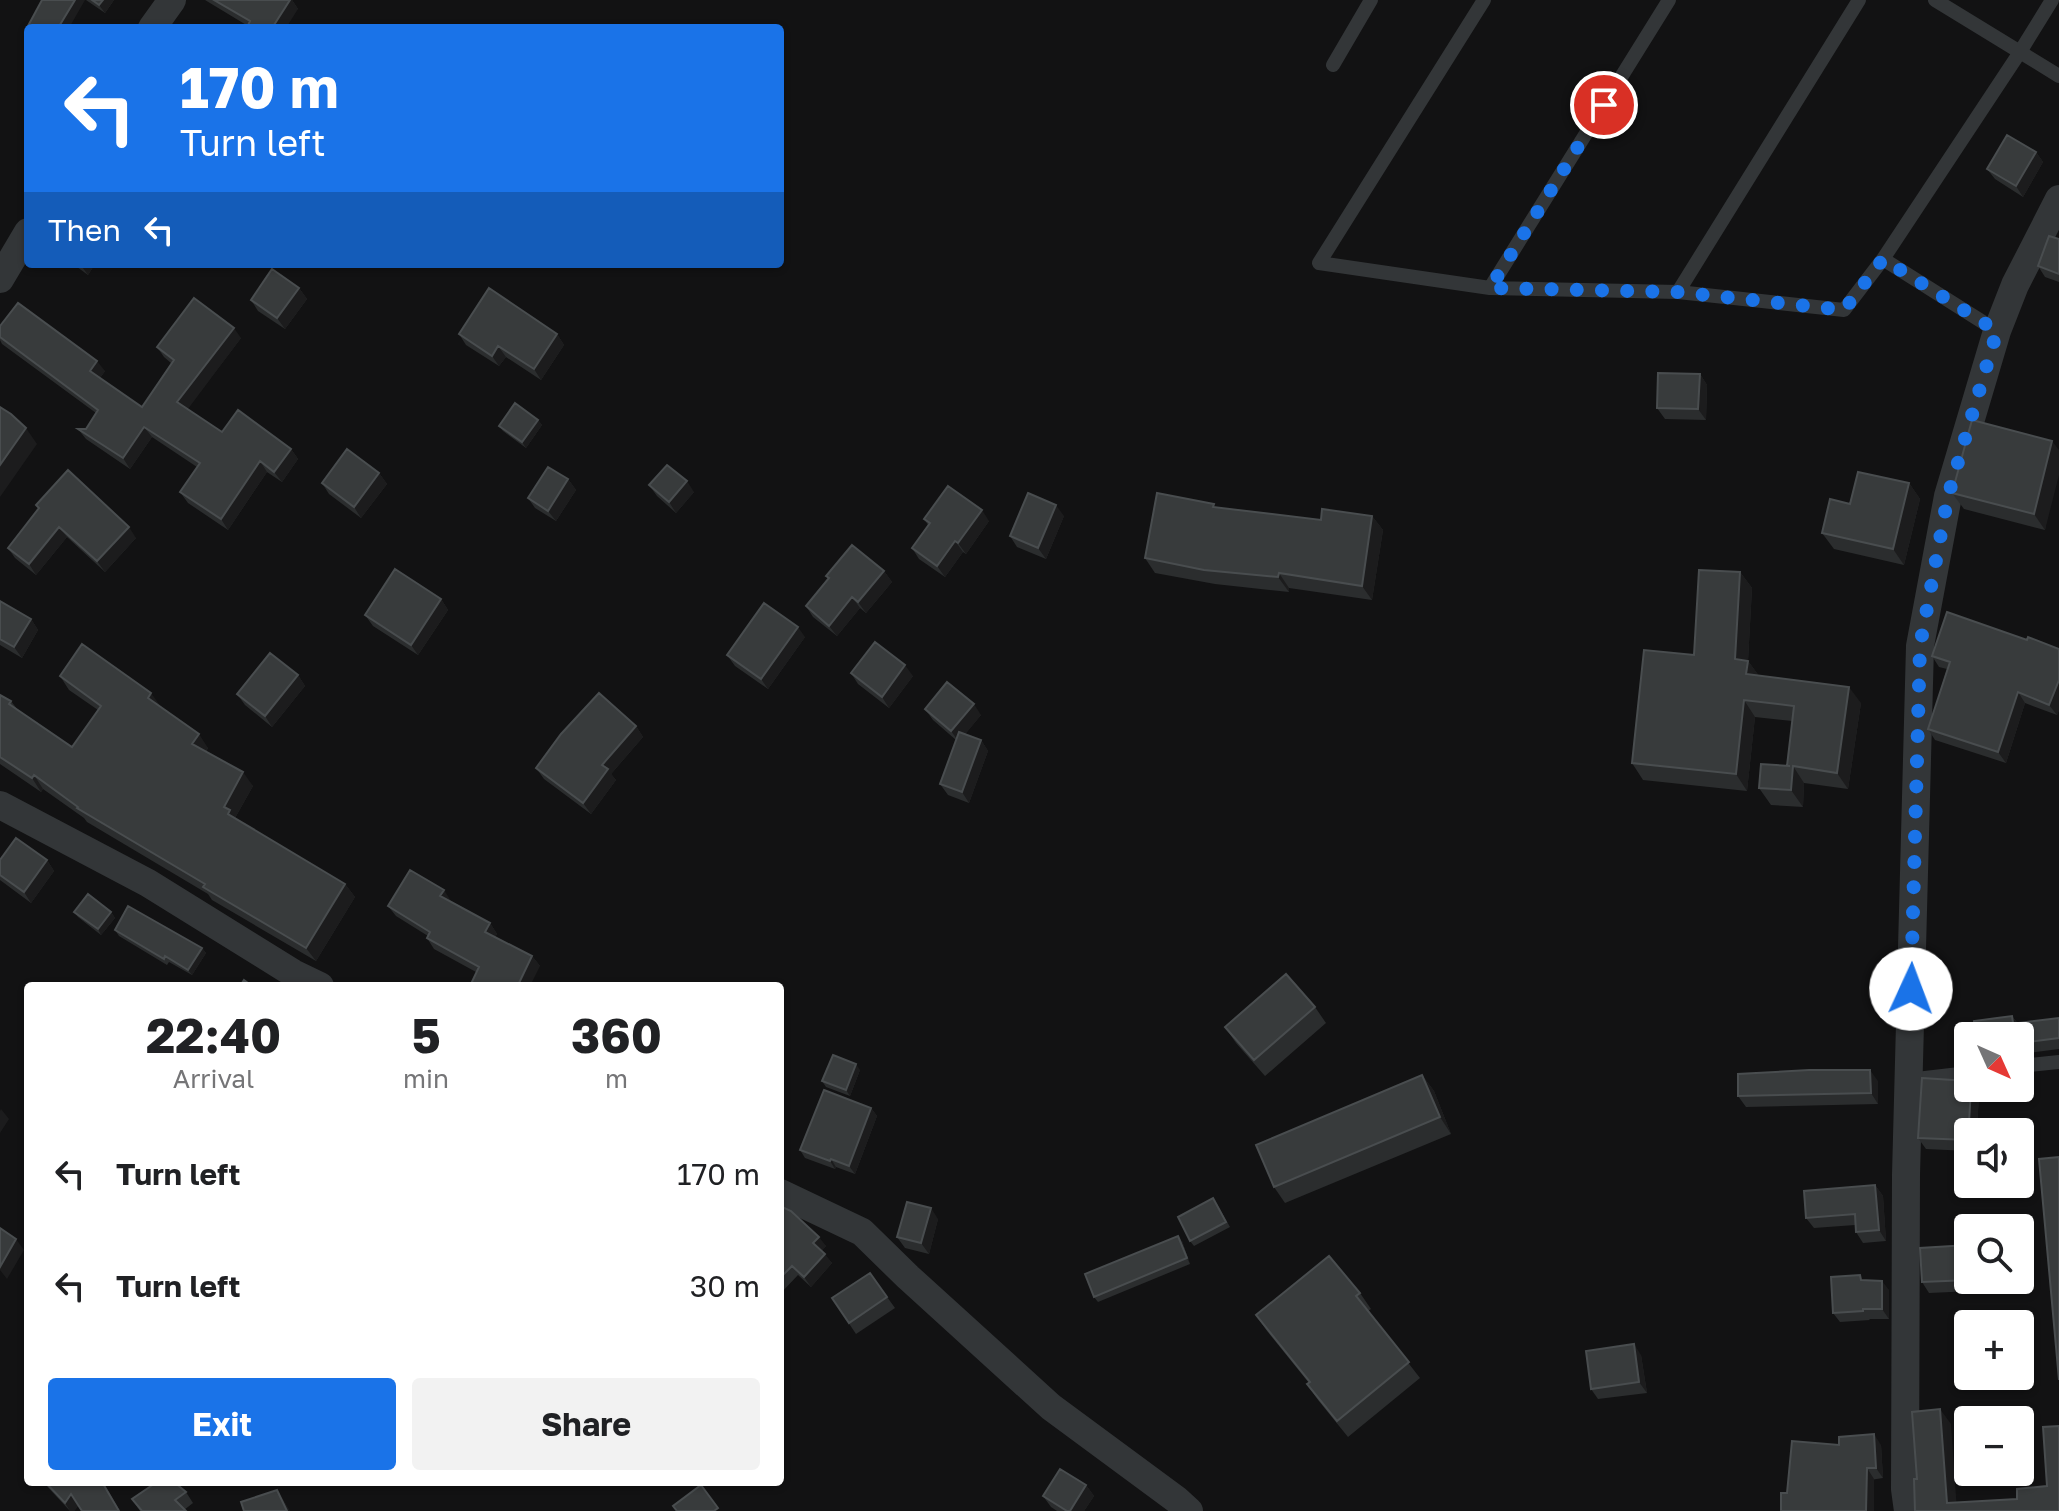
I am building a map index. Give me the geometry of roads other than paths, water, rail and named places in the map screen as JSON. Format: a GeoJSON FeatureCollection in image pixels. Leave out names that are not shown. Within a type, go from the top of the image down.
{"type":"FeatureCollection","features":[{"type":"Feature","properties":{"kind":"street"},"geometry":{"type":"LineString","coordinates":[[155,24],[172,0]]}},
{"type":"Feature","properties":{"kind":"street"},"geometry":{"type":"LineString","coordinates":[[1908,1511],[1905,1489],[1906,1175],[1920,646],[1948,496],[1997,331],[2015,285],[2059,199]]}},
{"type":"Feature","properties":{"kind":"street"},"geometry":{"type":"LineString","coordinates":[[0,279],[24,239]]}},
{"type":"Feature","properties":{"kind":"street"},"geometry":{"type":"LineString","coordinates":[[0,805],[148,883],[312,982]]}},
{"type":"Feature","properties":{"kind":"street"},"geometry":{"type":"LineString","coordinates":[[784,1195],[862,1232],[1051,1407],[1189,1511]]}},
{"type":"Feature","properties":{"kind":"lane"},"geometry":{"type":"LineString","coordinates":[[1333,65],[1371,0]]}},
{"type":"Feature","properties":{"kind":"lane"},"geometry":{"type":"LineString","coordinates":[[1484,0],[1319,263],[1490,288],[1678,292],[1844,310],[1883,259],[2052,0]]}},
{"type":"Feature","properties":{"kind":"lane"},"geometry":{"type":"LineString","coordinates":[[1490,288],[1669,0]]}},
{"type":"Feature","properties":{"kind":"lane"},"geometry":{"type":"LineString","coordinates":[[1678,292],[1859,0]]}},
{"type":"Feature","properties":{"kind":"lane"},"geometry":{"type":"LineString","coordinates":[[1935,0],[2059,76]]}},
{"type":"Feature","properties":{"kind":"lane"},"geometry":{"type":"LineString","coordinates":[[1883,259],[1997,331]]}},
{"type":"Feature","properties":{"kind":"lane"},"geometry":{"type":"LineString","coordinates":[[2034,1065],[2059,1062]]}},
{"type":"Feature","properties":{"kind":"lane"},"geometry":{"type":"LineString","coordinates":[[1908,1080],[1954,1075]]}}]}
